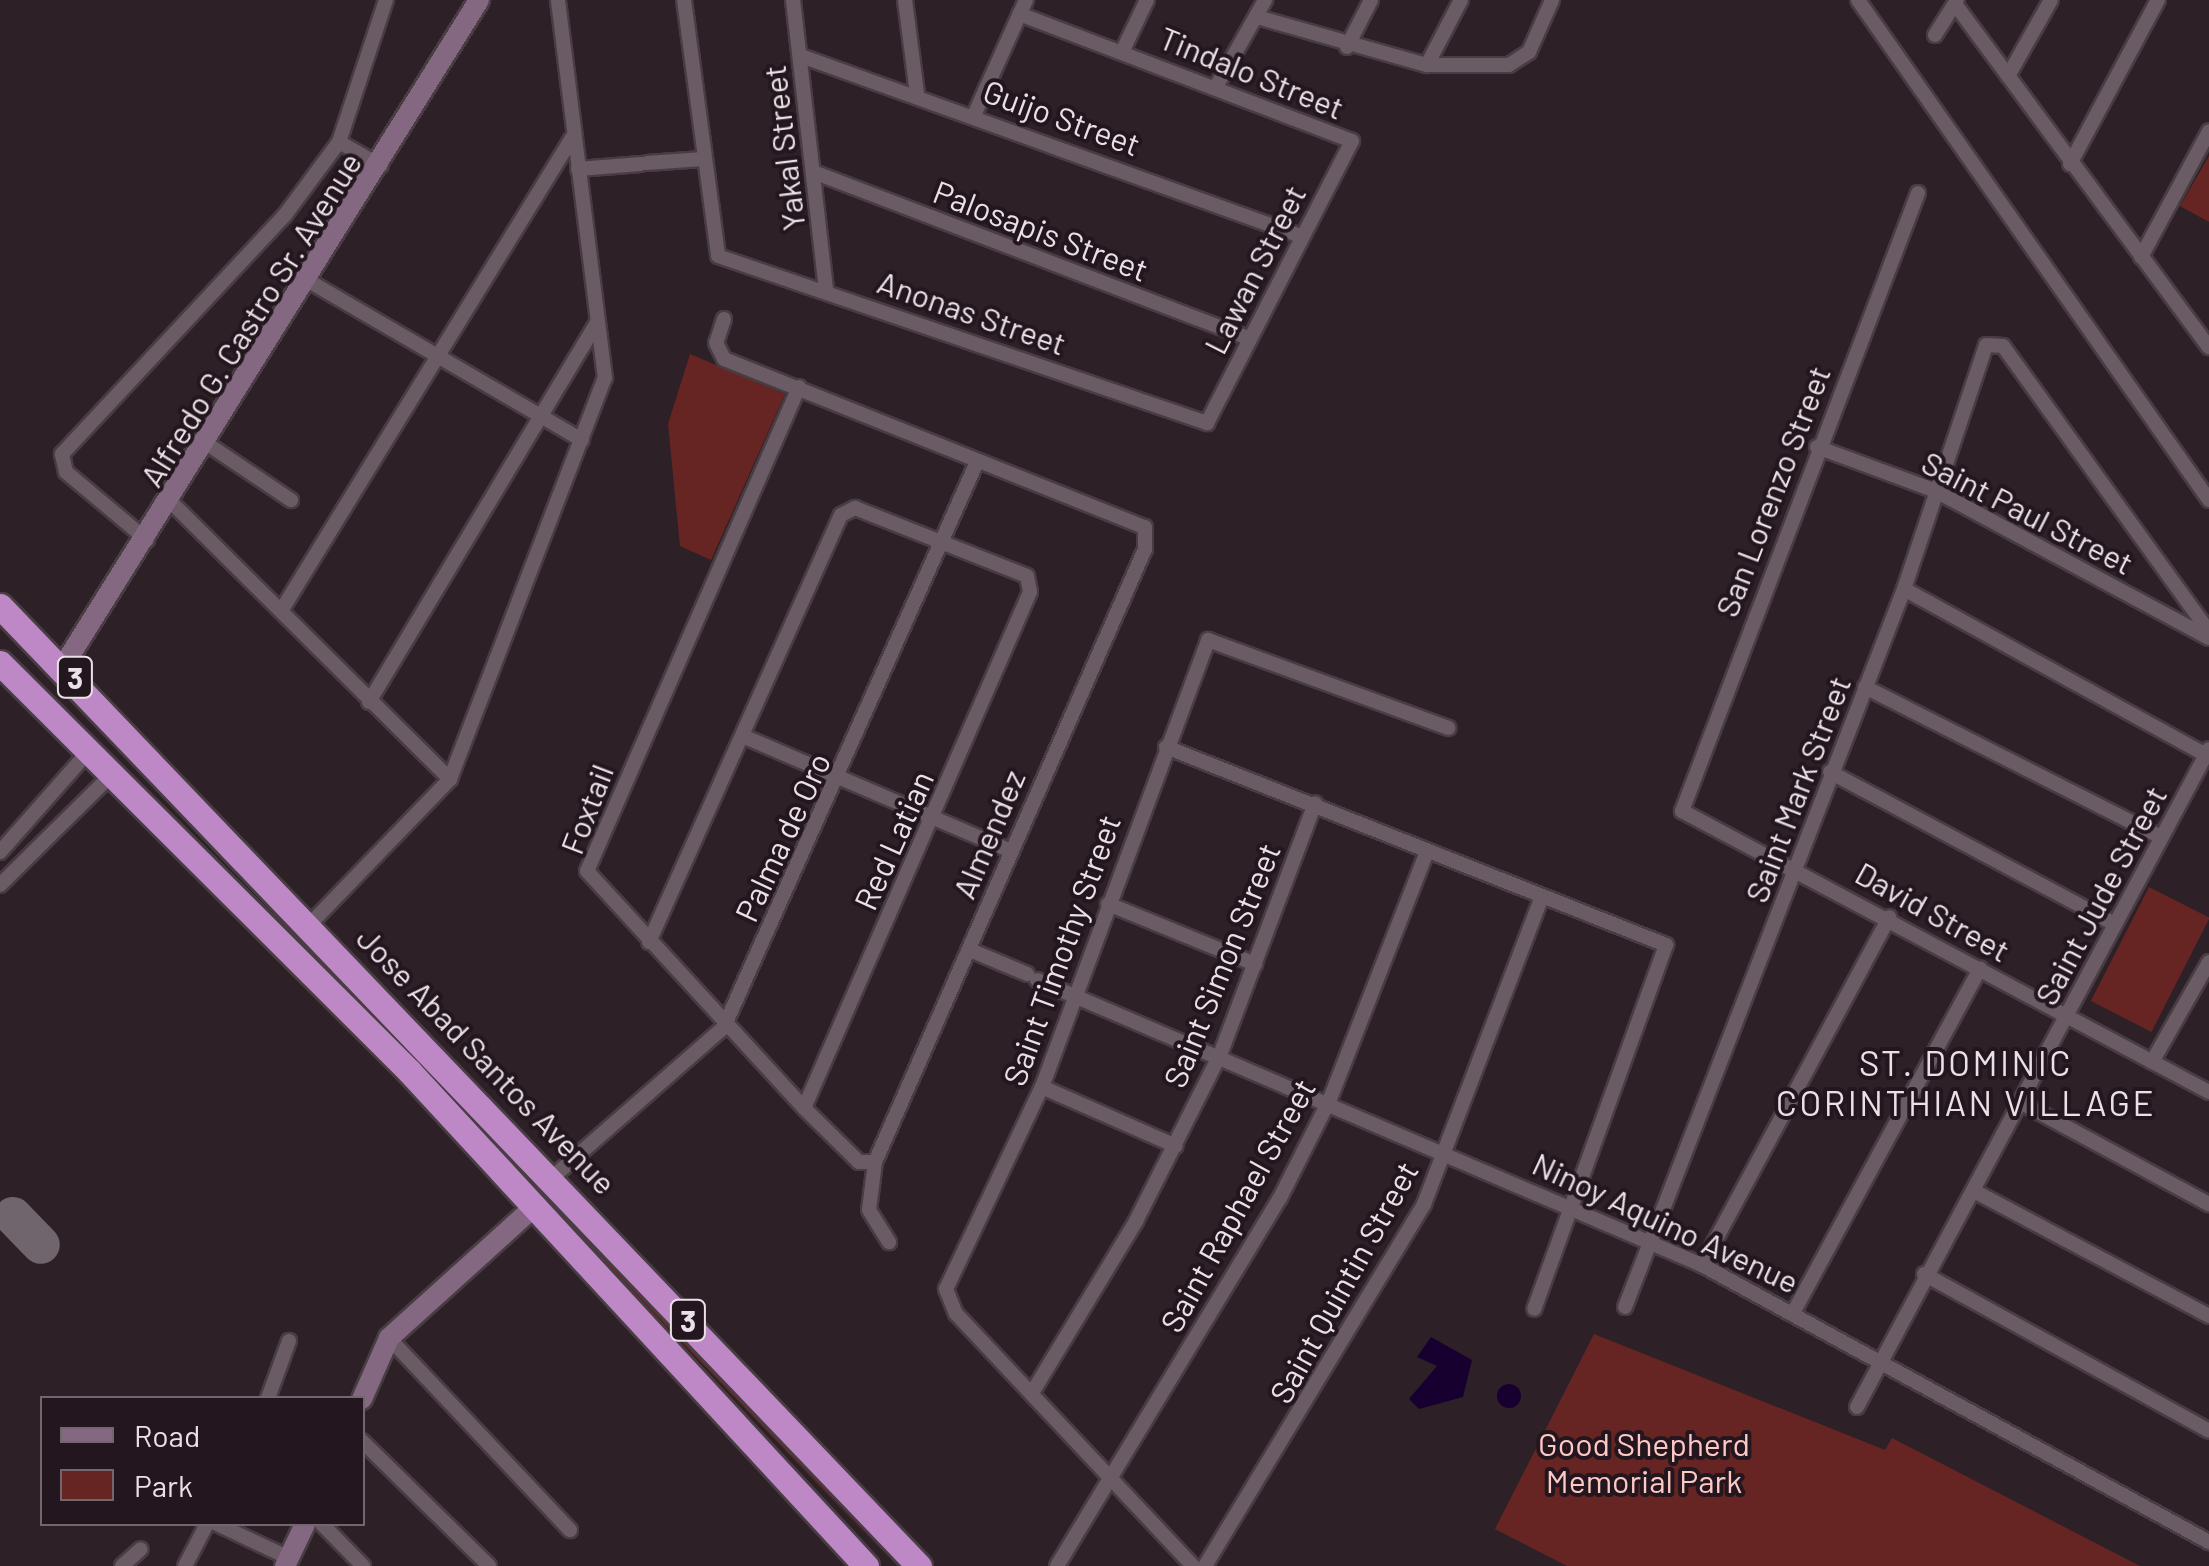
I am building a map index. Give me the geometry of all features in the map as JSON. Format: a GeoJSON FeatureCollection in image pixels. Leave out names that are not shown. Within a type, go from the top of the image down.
{"type":"FeatureCollection","features":[{"type":"Feature","properties":{"kind":"highway","name":"Jose Abad Santos Avenue"},"geometry":{"type":"LineString","coordinates":[[0,606],[64,666],[554,1176],[920,1566]]}},
{"type":"Feature","properties":{"kind":"highway","name":"Jose Abad Santos Avenue"},"geometry":{"type":"LineString","coordinates":[[0,663],[114,772],[409,1071],[866,1566]]}},
{"type":"Feature","properties":{"kind":"highway"},"geometry":{"type":"LineString","coordinates":[[409,1071],[428,1045]]}},
{"type":"Feature","properties":{"kind":"highway"},"geometry":{"type":"LineString","coordinates":[[434,1098],[456,1074]]}},
{"type":"Feature","properties":{"kind":"street"},"geometry":{"type":"LineString","coordinates":[[147,540],[66,472],[62,454],[285,215],[339,142],[386,0]]}},
{"type":"Feature","properties":{"kind":"street","name":"Alfredo G. Castro Sr. Avenue"},"geometry":{"type":"LineString","coordinates":[[64,666],[209,445],[480,0]]}},
{"type":"Feature","properties":{"kind":"street"},"geometry":{"type":"LineString","coordinates":[[311,923],[450,780],[605,378],[572,138],[558,0]]}},
{"type":"Feature","properties":{"kind":"street"},"geometry":{"type":"LineString","coordinates":[[578,168],[703,159],[684,0]]}},
{"type":"Feature","properties":{"kind":"street","name":"Yakal Street"},"geometry":{"type":"LineString","coordinates":[[794,0],[826,290]]}},
{"type":"Feature","properties":{"kind":"street"},"geometry":{"type":"LineString","coordinates":[[905,0],[916,94]]}},
{"type":"Feature","properties":{"kind":"street"},"geometry":{"type":"LineString","coordinates":[[1123,50],[1147,0]]}},
{"type":"Feature","properties":{"kind":"street"},"geometry":{"type":"LineString","coordinates":[[1217,85],[1265,0]]}},
{"type":"Feature","properties":{"kind":"street"},"geometry":{"type":"LineString","coordinates":[[1347,47],[1371,0]]}},
{"type":"Feature","properties":{"kind":"street"},"geometry":{"type":"LineString","coordinates":[[1426,65],[1461,0]]}},
{"type":"Feature","properties":{"kind":"street"},"geometry":{"type":"LineString","coordinates":[[1257,18],[1347,47],[1426,65],[1518,61],[1552,0]]}},
{"type":"Feature","properties":{"kind":"street"},"geometry":{"type":"LineString","coordinates":[[1858,0],[2209,500]]}},
{"type":"Feature","properties":{"kind":"street"},"geometry":{"type":"LineString","coordinates":[[2008,76],[2051,0]]}},
{"type":"Feature","properties":{"kind":"street"},"geometry":{"type":"LineString","coordinates":[[2070,164],[2158,0]]}},
{"type":"Feature","properties":{"kind":"street"},"geometry":{"type":"LineString","coordinates":[[1935,35],[1956,2],[2070,164],[2209,347]]}},
{"type":"Feature","properties":{"kind":"street"},"geometry":{"type":"LineString","coordinates":[[975,113],[1022,7]]}},
{"type":"Feature","properties":{"kind":"street","name":"Tindalo Street"},"geometry":{"type":"LineString","coordinates":[[1022,7],[1352,141]]}},
{"type":"Feature","properties":{"kind":"street","name":"Guijo Street"},"geometry":{"type":"LineString","coordinates":[[800,56],[975,113],[1301,236]]}},
{"type":"Feature","properties":{"kind":"street"},"geometry":{"type":"LineString","coordinates":[[2141,258],[2209,131]]}},
{"type":"Feature","properties":{"kind":"street"},"geometry":{"type":"LineString","coordinates":[[281,611],[432,356],[572,138]]}},
{"type":"Feature","properties":{"kind":"street","name":"Lawan Street"},"geometry":{"type":"LineString","coordinates":[[1208,423],[1247,338],[1352,141]]}},
{"type":"Feature","properties":{"kind":"street"},"geometry":{"type":"LineString","coordinates":[[339,142],[380,166]]}},
{"type":"Feature","properties":{"kind":"street","name":"Anonas Street"},"geometry":{"type":"LineString","coordinates":[[703,159],[718,256],[1208,423]]}},
{"type":"Feature","properties":{"kind":"street","name":"Palosapis Street"},"geometry":{"type":"LineString","coordinates":[[816,173],[1247,338]]}},
{"type":"Feature","properties":{"kind":"street","name":"San Lorenzo Street"},"geometry":{"type":"LineString","coordinates":[[1682,811],[1817,448],[1918,193]]}},
{"type":"Feature","properties":{"kind":"street"},"geometry":{"type":"LineString","coordinates":[[306,280],[582,440]]}},
{"type":"Feature","properties":{"kind":"street"},"geometry":{"type":"LineString","coordinates":[[724,319],[716,343],[724,359],[977,462]]}},
{"type":"Feature","properties":{"kind":"street"},"geometry":{"type":"LineString","coordinates":[[368,702],[597,322]]}},
{"type":"Feature","properties":{"kind":"street","name":"Saint Mark Street"},"geometry":{"type":"LineString","coordinates":[[1625,1307],[1904,588],[1981,351],[2002,346],[2209,635]]}},
{"type":"Feature","properties":{"kind":"street","name":"Foxtail"},"geometry":{"type":"LineString","coordinates":[[799,387],[586,871],[724,1027],[804,1108],[859,1162],[875,1162]]}},
{"type":"Feature","properties":{"kind":"street"},"geometry":{"type":"LineString","coordinates":[[209,445],[291,500]]}},
{"type":"Feature","properties":{"kind":"street","name":"Saint Paul Street"},"geometry":{"type":"LineString","coordinates":[[1817,448],[1936,491],[2209,635]]}},
{"type":"Feature","properties":{"kind":"street","name":"Almendez"},"geometry":{"type":"LineString","coordinates":[[890,1242],[869,1210],[875,1162],[970,950],[1009,850],[1145,549],[1146,527],[977,462]]}},
{"type":"Feature","properties":{"kind":"street","name":"Palma de Oro"},"geometry":{"type":"LineString","coordinates":[[554,1176],[724,1027],[840,778],[939,541],[977,462]]}},
{"type":"Feature","properties":{"kind":"street"},"geometry":{"type":"LineString","coordinates":[[172,503],[450,780]]}},
{"type":"Feature","properties":{"kind":"street"},"geometry":{"type":"LineString","coordinates":[[649,942],[746,736],[841,514],[855,508],[939,541]]}},
{"type":"Feature","properties":{"kind":"street","name":"Red Latian"},"geometry":{"type":"LineString","coordinates":[[804,1108],[1030,592],[1014,568],[939,541]]}},
{"type":"Feature","properties":{"kind":"street"},"geometry":{"type":"LineString","coordinates":[[1904,588],[2206,763]]}},
{"type":"Feature","properties":{"kind":"street","name":"Saint Timothy Street"},"geometry":{"type":"LineString","coordinates":[[1032,1393],[948,1303],[951,1274],[1042,1086],[1208,640],[1448,728]]}},
{"type":"Feature","properties":{"kind":"street"},"geometry":{"type":"LineString","coordinates":[[1865,687],[2159,836]]}},
{"type":"Feature","properties":{"kind":"street"},"geometry":{"type":"LineString","coordinates":[[746,736],[1009,850]]}},
{"type":"Feature","properties":{"kind":"street"},"geometry":{"type":"LineString","coordinates":[[1166,746],[1666,945],[1534,1309]]}},
{"type":"Feature","properties":{"kind":"street"},"geometry":{"type":"LineString","coordinates":[[0,852],[91,750]]}},
{"type":"Feature","properties":{"kind":"street","name":"Saint Jude Street"},"geometry":{"type":"LineString","coordinates":[[1857,1407],[2159,836],[2206,763]]}},
{"type":"Feature","properties":{"kind":"street"},"geometry":{"type":"LineString","coordinates":[[0,885],[114,772]]}},
{"type":"Feature","properties":{"kind":"street"},"geometry":{"type":"LineString","coordinates":[[1830,772],[2114,924]]}},
{"type":"Feature","properties":{"kind":"street","name":"Saint Simon Street"},"geometry":{"type":"LineString","coordinates":[[1032,1393],[1176,1146],[1220,1055],[1315,803]]}},
{"type":"Feature","properties":{"kind":"street","name":"David Street"},"geometry":{"type":"LineString","coordinates":[[1682,811],[1796,866],[2209,1092]]}},
{"type":"Feature","properties":{"kind":"street","name":"Saint Raphael Street"},"geometry":{"type":"LineString","coordinates":[[1057,1566],[1109,1484],[1330,1099],[1427,851]]}},
{"type":"Feature","properties":{"kind":"street","name":"Saint Quintin Street"},"geometry":{"type":"LineString","coordinates":[[1206,1566],[1405,1238],[1446,1150],[1542,898]]}},
{"type":"Feature","properties":{"kind":"street"},"geometry":{"type":"LineString","coordinates":[[1108,904],[1256,964]]}},
{"type":"Feature","properties":{"kind":"street"},"geometry":{"type":"LineString","coordinates":[[1702,1266],[1889,917]]}},
{"type":"Feature","properties":{"kind":"street","name":"Ninoy Aquino Avenue"},"geometry":{"type":"LineString","coordinates":[[970,950],[1330,1099],[1649,1240],[1793,1312],[1877,1363],[2209,1542]]}},
{"type":"Feature","properties":{"kind":"street"},"geometry":{"type":"LineString","coordinates":[[2152,1062],[2209,962]]}},
{"type":"Feature","properties":{"kind":"street"},"geometry":{"type":"LineString","coordinates":[[1793,1312],[1980,969]]}},
{"type":"Feature","properties":{"kind":"street"},"geometry":{"type":"LineString","coordinates":[[1042,1086],[1176,1146]]}},
{"type":"Feature","properties":{"kind":"street"},"geometry":{"type":"LineString","coordinates":[[2020,1102],[2209,1204]]}},
{"type":"Feature","properties":{"kind":"street"},"geometry":{"type":"LineString","coordinates":[[1974,1191],[2209,1316]]}},
{"type":"Feature","properties":{"kind":"street"},"geometry":{"type":"LineString","coordinates":[[363,1396],[390,1338],[535,1206]]}},
{"type":"Feature","properties":{"kind":"street"},"geometry":{"type":"LineString","coordinates":[[1924,1274],[2209,1431]]}},
{"type":"Feature","properties":{"kind":"street"},"geometry":{"type":"LineString","coordinates":[[390,1338],[570,1530]]}},
{"type":"Feature","properties":{"kind":"street"},"geometry":{"type":"LineString","coordinates":[[269,1396],[288,1342]]}},
{"type":"Feature","properties":{"kind":"street"},"geometry":{"type":"LineString","coordinates":[[1032,1393],[1109,1484],[1193,1566]]}},
{"type":"Feature","properties":{"kind":"street"},"geometry":{"type":"LineString","coordinates":[[365,1445],[489,1566]]}},
{"type":"Feature","properties":{"kind":"street"},"geometry":{"type":"LineString","coordinates":[[186,1566],[206,1526]]}},
{"type":"Feature","properties":{"kind":"street"},"geometry":{"type":"LineString","coordinates":[[221,1526],[287,1562],[304,1526]]}},
{"type":"Feature","properties":{"kind":"street"},"geometry":{"type":"LineString","coordinates":[[324,1526],[362,1566]]}},
{"type":"Feature","properties":{"kind":"street"},"geometry":{"type":"LineString","coordinates":[[122,1566],[141,1549]]}},
{"type":"Feature","properties":{"kind":"green space"},"geometry":{"type":"Polygon","coordinates":[[[2209,156],[2209,222],[2180,206],[2209,156]]]}},
{"type":"Feature","properties":{"kind":"green space"},"geometry":{"type":"Polygon","coordinates":[[[690,354],[785,394],[711,560],[680,546],[668,424],[690,354]]]}},
{"type":"Feature","properties":{"kind":"green space"},"geometry":{"type":"Polygon","coordinates":[[[2149,887],[2209,918],[2151,1032],[2091,1001],[2149,887]]]}},
{"type":"Feature","properties":{"kind":"green space"},"geometry":{"type":"Polygon","coordinates":[[[450,1090],[615,1267],[896,1566],[445,1095],[450,1090]]]}},
{"type":"Feature","properties":{"kind":"green space","name":"Good Shepherd Memorial Park"},"geometry":{"type":"Polygon","coordinates":[[[1594,1334],[1885,1450],[1892,1438],[2140,1566],[1567,1566],[1495,1529],[1594,1334]]]}},
{"type":"Feature","properties":{"kind":"shaded area"},"geometry":{"type":"Polygon","coordinates":[[[1431,1337],[1472,1360],[1463,1397],[1419,1409],[1409,1399],[1437,1366],[1417,1357],[1431,1337]]]}},
{"type":"Feature","properties":{"kind":"shaded area"},"geometry":{"type":"Polygon","coordinates":[[[1509,1384],[1521,1396],[1509,1408],[1497,1396],[1509,1384]]]}},
{"type":"Feature","properties":{"kind":"taxiway"},"geometry":{"type":"LineString","coordinates":[[13,1216],[41,1245]]}},
{"type":"Feature","properties":{"kind":"district","name":"ST. DOMINIC CORINTHIAN VILLAGE"},"geometry":{"type":"Point","coordinates":[1966,1082]}}]}
